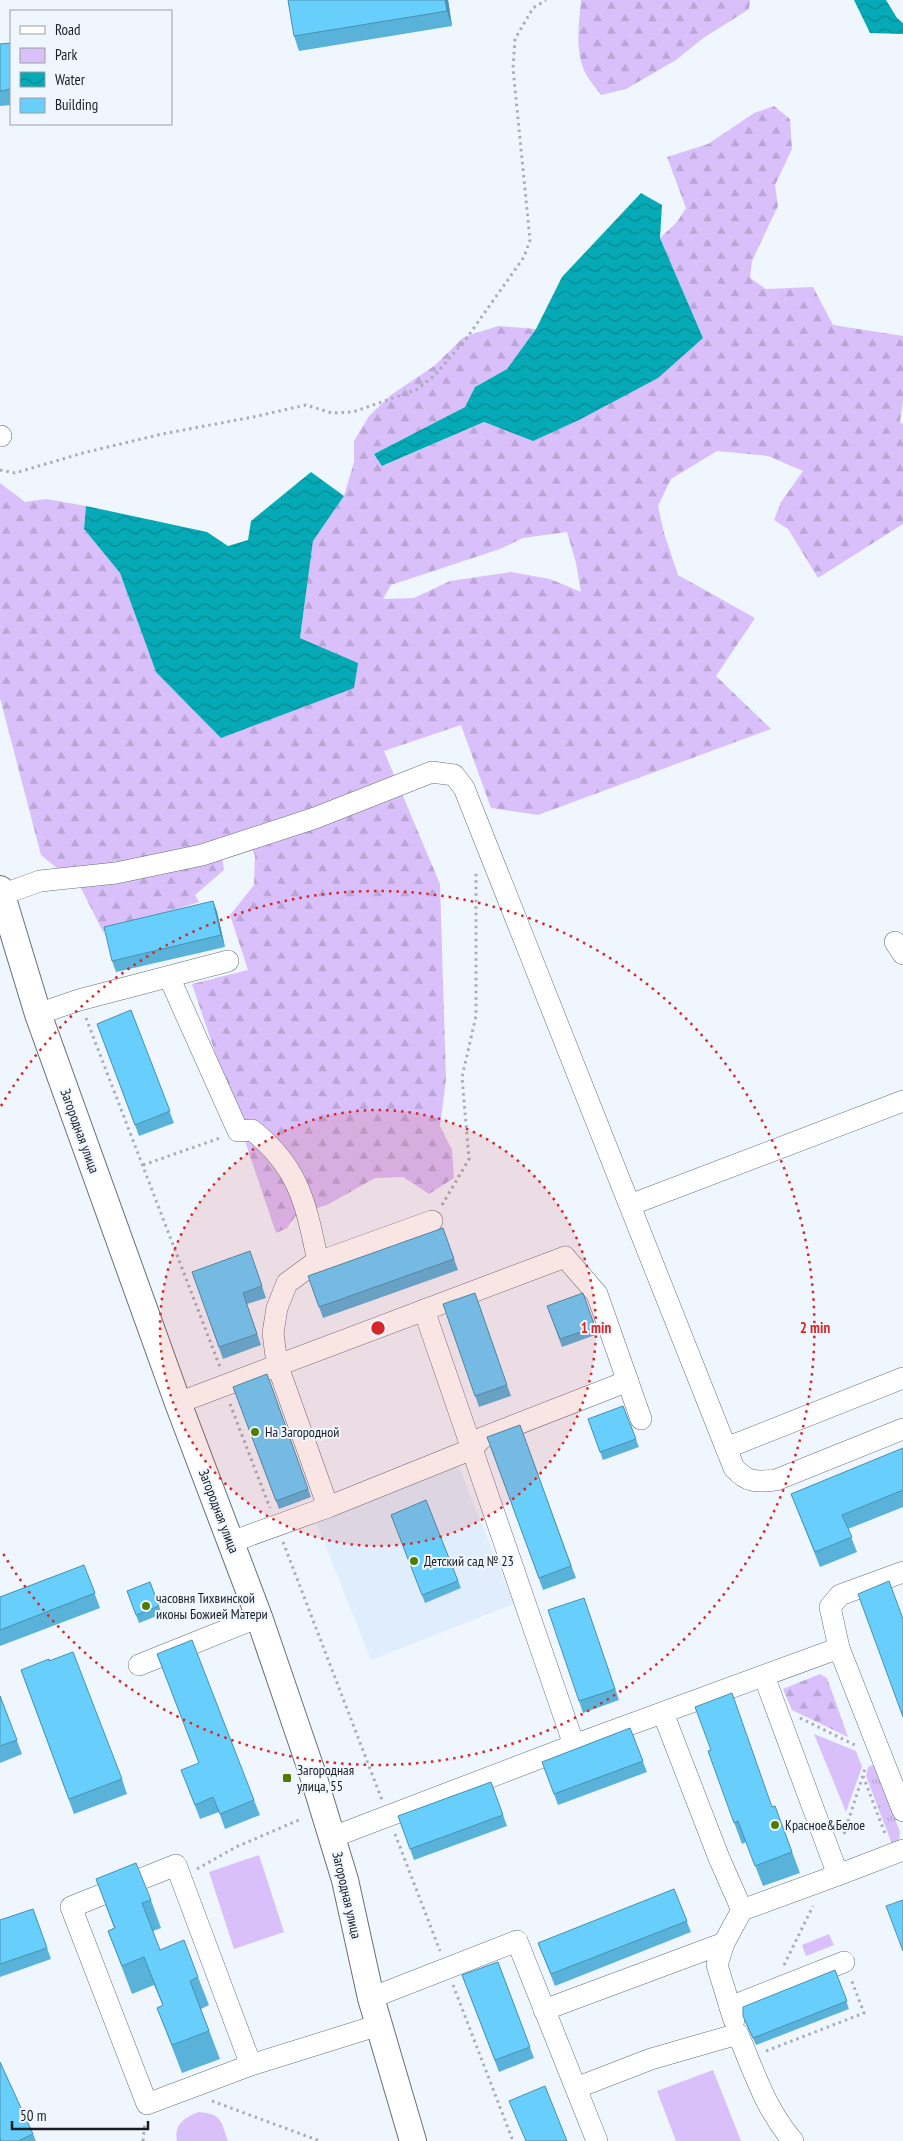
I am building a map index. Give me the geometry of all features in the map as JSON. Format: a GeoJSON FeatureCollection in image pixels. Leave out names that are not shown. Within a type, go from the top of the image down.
{"type":"FeatureCollection","features":[{"type":"Feature","properties":{"kind":"main road","name":"Загородная улица"},"geometry":{"type":"LineString","coordinates":[[1,892],[38,1014],[178,1403],[259,1617],[333,1837],[351,1905],[378,2025],[413,2141]]}},
{"type":"Feature","properties":{"kind":"lane"},"geometry":{"type":"LineString","coordinates":[[1,892],[40,881],[116,873],[202,855],[315,818],[432,772],[454,776],[464,788],[734,1468],[744,1478],[758,1482],[776,1480],[903,1429]]}},
{"type":"Feature","properties":{"kind":"lane"},"geometry":{"type":"LineString","coordinates":[[38,1014],[80,1000],[228,961]]}},
{"type":"Feature","properties":{"kind":"lane"},"geometry":{"type":"LineString","coordinates":[[169,977],[238,1132],[252,1130],[270,1144],[287,1164],[301,1194],[318,1262]]}},
{"type":"Feature","properties":{"kind":"lane"},"geometry":{"type":"LineString","coordinates":[[630,1205],[903,1101]]}},
{"type":"Feature","properties":{"kind":"lane"},"geometry":{"type":"LineString","coordinates":[[328,1507],[277,1364],[273,1333],[277,1308],[287,1283],[318,1262],[432,1221]]}},
{"type":"Feature","properties":{"kind":"lane"},"geometry":{"type":"LineString","coordinates":[[178,1403],[277,1364],[565,1257],[597,1294],[640,1418]]}},
{"type":"Feature","properties":{"kind":"lane"},"geometry":{"type":"LineString","coordinates":[[424,1310],[574,1745]]}},
{"type":"Feature","properties":{"kind":"lane"},"geometry":{"type":"LineString","coordinates":[[726,1448],[903,1378]]}},
{"type":"Feature","properties":{"kind":"lane"},"geometry":{"type":"LineString","coordinates":[[231,1542],[328,1507],[472,1449],[482,1438],[628,1382]]}},
{"type":"Feature","properties":{"kind":"lane"},"geometry":{"type":"LineString","coordinates":[[903,1572],[840,1595],[830,1607],[839,1648],[903,1811]]}},
{"type":"Feature","properties":{"kind":"lane"},"geometry":{"type":"LineString","coordinates":[[139,1666],[259,1617]]}},
{"type":"Feature","properties":{"kind":"lane"},"geometry":{"type":"LineString","coordinates":[[333,1837],[574,1745],[839,1648]]}},
{"type":"Feature","properties":{"kind":"lane"},"geometry":{"type":"LineString","coordinates":[[764,1676],[832,1873]]}},
{"type":"Feature","properties":{"kind":"lane"},"geometry":{"type":"LineString","coordinates":[[663,1713],[719,1858],[742,1910]]}},
{"type":"Feature","properties":{"kind":"lane"},"geometry":{"type":"LineString","coordinates":[[793,2141],[782,2128],[760,2089],[738,2034],[717,1965],[724,1943],[742,1910],[832,1873],[898,1852]]}},
{"type":"Feature","properties":{"kind":"lane"},"geometry":{"type":"LineString","coordinates":[[251,2066],[176,1865],[71,1908],[147,2104],[251,2066],[378,2025]]}},
{"type":"Feature","properties":{"kind":"lane"},"geometry":{"type":"LineString","coordinates":[[371,1998],[517,1940],[597,2141]]}},
{"type":"Feature","properties":{"kind":"lane"},"geometry":{"type":"LineString","coordinates":[[544,2010],[724,1943]]}},
{"type":"Feature","properties":{"kind":"lane"},"geometry":{"type":"LineString","coordinates":[[730,2007],[844,1962]]}},
{"type":"Feature","properties":{"kind":"lane"},"geometry":{"type":"LineString","coordinates":[[576,2088],[651,2060],[738,2034]]}},
{"type":"Feature","properties":{"kind":"path"},"geometry":{"type":"LineString","coordinates":[[0,470],[14,474],[83,453],[162,434],[306,405],[332,413],[354,412],[416,390],[434,376],[466,339],[501,291],[524,257],[530,240],[513,68],[515,40],[533,8],[546,0]]}},
{"type":"Feature","properties":{"kind":"path"},"geometry":{"type":"LineString","coordinates":[[432,1221],[469,1159],[462,1077],[476,1016],[476,872]]}},
{"type":"Feature","properties":{"kind":"path"},"geometry":{"type":"LineString","coordinates":[[80,1000],[226,1384],[229,1401],[513,2141]]}},
{"type":"Feature","properties":{"kind":"path"},"geometry":{"type":"LineString","coordinates":[[143,1165],[238,1132]]}},
{"type":"Feature","properties":{"kind":"path"},"geometry":{"type":"LineString","coordinates":[[775,1706],[862,1748]]}},
{"type":"Feature","properties":{"kind":"path"},"geometry":{"type":"LineString","coordinates":[[772,1991],[832,1873],[868,1760]]}},
{"type":"Feature","properties":{"kind":"path"},"geometry":{"type":"LineString","coordinates":[[863,1776],[898,1852]]}},
{"type":"Feature","properties":{"kind":"path"},"geometry":{"type":"LineString","coordinates":[[180,1876],[236,1847],[299,1820]]}},
{"type":"Feature","properties":{"kind":"path"},"geometry":{"type":"LineString","coordinates":[[748,2058],[864,2013],[844,1962]]}},
{"type":"Feature","properties":{"kind":"path"},"geometry":{"type":"LineString","coordinates":[[186,2089],[226,2107],[320,2141]]}},
{"type":"Feature","properties":{"kind":"shaded area","name":"Детский сад № 23"},"geometry":{"type":"Polygon","coordinates":[[[457,1462],[514,1604],[371,1660],[315,1519],[457,1462]]]}},
{"type":"Feature","properties":{"kind":"green space"},"geometry":{"type":"Polygon","coordinates":[[[581,0],[750,0],[749,9],[702,39],[676,60],[626,89],[601,95],[587,76],[580,58],[578,39],[581,0]]]}},
{"type":"Feature","properties":{"kind":"green space"},"geometry":{"type":"Polygon","coordinates":[[[774,106],[790,119],[792,149],[775,185],[778,206],[752,261],[750,278],[766,289],[813,287],[833,325],[903,336],[903,402],[900,422],[903,424],[903,524],[818,578],[788,529],[774,520],[781,502],[803,471],[768,456],[717,451],[671,479],[658,506],[664,533],[678,575],[755,618],[716,676],[771,729],[538,815],[491,808],[461,725],[384,751],[440,884],[446,1079],[440,1126],[452,1150],[454,1178],[429,1194],[403,1177],[375,1178],[327,1205],[297,1214],[287,1228],[276,1233],[192,984],[248,970],[230,915],[254,885],[255,856],[247,834],[220,841],[224,870],[195,895],[199,902],[103,932],[81,888],[41,855],[0,698],[0,483],[25,502],[46,499],[86,506],[84,529],[120,573],[156,672],[357,663],[300,638],[313,541],[344,496],[354,462],[354,441],[369,416],[391,395],[434,366],[464,337],[498,326],[536,329],[507,369],[475,387],[465,407],[374,454],[383,466],[484,422],[533,440],[579,420],[703,338],[660,238],[677,222],[686,208],[667,157],[708,144],[754,113],[774,106]],[[567,532],[523,538],[500,549],[391,585],[383,599],[414,598],[450,581],[511,572],[550,579],[581,592],[576,563],[567,532]]]}},
{"type":"Feature","properties":{"kind":"green space"},"geometry":{"type":"Polygon","coordinates":[[[820,1674],[827,1678],[848,1737],[792,1710],[783,1689],[820,1674]]]}},
{"type":"Feature","properties":{"kind":"green space"},"geometry":{"type":"Polygon","coordinates":[[[814,1734],[856,1751],[862,1767],[846,1812],[814,1734]]]}},
{"type":"Feature","properties":{"kind":"green space"},"geometry":{"type":"Polygon","coordinates":[[[875,1764],[900,1832],[899,1840],[892,1844],[866,1776],[868,1767],[875,1764]]]}},
{"type":"Feature","properties":{"kind":"green space"},"geometry":{"type":"Polygon","coordinates":[[[259,1855],[284,1932],[234,1949],[209,1872],[259,1855]]]}},
{"type":"Feature","properties":{"kind":"green space"},"geometry":{"type":"Polygon","coordinates":[[[829,1934],[834,1945],[806,1956],[802,1945],[829,1934]]]}},
{"type":"Feature","properties":{"kind":"green space"},"geometry":{"type":"Polygon","coordinates":[[[713,2070],[741,2141],[676,2141],[657,2091],[713,2070]]]}},
{"type":"Feature","properties":{"kind":"green space"},"geometry":{"type":"Polygon","coordinates":[[[199,2112],[207,2113],[220,2120],[228,2141],[177,2141],[177,2130],[181,2122],[199,2112]]]}},
{"type":"Feature","properties":{"kind":"water"},"geometry":{"type":"Polygon","coordinates":[[[854,0],[886,0],[897,18],[903,23],[903,34],[870,33],[854,0]]]}},
{"type":"Feature","properties":{"kind":"water"},"geometry":{"type":"Polygon","coordinates":[[[641,193],[662,205],[660,238],[703,338],[658,378],[579,420],[533,441],[484,422],[382,466],[374,454],[465,407],[475,387],[507,369],[536,329],[562,277],[641,193]]]}},
{"type":"Feature","properties":{"kind":"water"},"geometry":{"type":"Polygon","coordinates":[[[311,472],[344,496],[313,541],[300,638],[358,663],[354,688],[221,738],[156,672],[120,573],[84,529],[86,506],[207,532],[228,546],[248,540],[251,521],[311,472]]]}},
{"type":"Feature","properties":{"kind":"building"},"geometry":{"type":"Polygon","coordinates":[[[288,0],[445,0],[447,11],[294,36],[288,0]]]}},
{"type":"Feature","properties":{"kind":"building"},"geometry":{"type":"Polygon","coordinates":[[[10,43],[10,89],[0,91],[0,44],[10,43]]]}},
{"type":"Feature","properties":{"kind":"building"},"geometry":{"type":"Polygon","coordinates":[[[213,901],[221,935],[112,961],[104,927],[213,901]]]}},
{"type":"Feature","properties":{"kind":"building"},"geometry":{"type":"Polygon","coordinates":[[[131,1010],[170,1111],[135,1125],[97,1024],[131,1010]]]}},
{"type":"Feature","properties":{"kind":"building"},"geometry":{"type":"Polygon","coordinates":[[[443,1228],[454,1259],[319,1307],[308,1276],[443,1228]]]}},
{"type":"Feature","properties":{"kind":"building"},"geometry":{"type":"Polygon","coordinates":[[[250,1251],[262,1286],[243,1293],[257,1334],[219,1347],[192,1272],[250,1251]]]}},
{"type":"Feature","properties":{"kind":"building"},"geometry":{"type":"Polygon","coordinates":[[[475,1293],[507,1385],[475,1396],[443,1304],[475,1293]]]}},
{"type":"Feature","properties":{"kind":"building"},"geometry":{"type":"Polygon","coordinates":[[[583,1293],[595,1327],[560,1339],[547,1306],[583,1293]]]}},
{"type":"Feature","properties":{"kind":"building"},"geometry":{"type":"Polygon","coordinates":[[[267,1374],[308,1489],[276,1501],[233,1387],[267,1374]]]}},
{"type":"Feature","properties":{"kind":"building"},"geometry":{"type":"Polygon","coordinates":[[[623,1406],[636,1439],[600,1452],[588,1419],[623,1406]]]}},
{"type":"Feature","properties":{"kind":"building"},"geometry":{"type":"Polygon","coordinates":[[[520,1425],[571,1566],[539,1578],[487,1437],[520,1425]]]}},
{"type":"Feature","properties":{"kind":"building"},"geometry":{"type":"Polygon","coordinates":[[[903,1448],[903,1490],[842,1515],[852,1537],[815,1552],[791,1494],[903,1448]]]}},
{"type":"Feature","properties":{"kind":"building"},"geometry":{"type":"Polygon","coordinates":[[[426,1500],[458,1581],[422,1595],[391,1515],[426,1500]]]}},
{"type":"Feature","properties":{"kind":"building"},"geometry":{"type":"Polygon","coordinates":[[[84,1565],[95,1593],[0,1630],[0,1597],[84,1565]]]}},
{"type":"Feature","properties":{"kind":"building"},"geometry":{"type":"Polygon","coordinates":[[[889,1581],[903,1619],[903,1717],[858,1594],[889,1581]]]}},
{"type":"Feature","properties":{"kind":"building","name":"часовня Тихвинской иконы Божией Матери"},"geometry":{"type":"Polygon","coordinates":[[[150,1582],[159,1606],[136,1615],[127,1591],[150,1582]]]}},
{"type":"Feature","properties":{"kind":"building"},"geometry":{"type":"Polygon","coordinates":[[[584,1598],[615,1689],[579,1701],[548,1610],[584,1598]]]}},
{"type":"Feature","properties":{"kind":"building"},"geometry":{"type":"Polygon","coordinates":[[[192,1640],[254,1800],[220,1814],[213,1797],[195,1805],[181,1770],[199,1763],[157,1654],[192,1640]]]}},
{"type":"Feature","properties":{"kind":"building"},"geometry":{"type":"Polygon","coordinates":[[[73,1652],[122,1779],[69,1799],[21,1670],[73,1652]]]}},
{"type":"Feature","properties":{"kind":"building"},"geometry":{"type":"Polygon","coordinates":[[[732,1693],[772,1807],[775,1806],[792,1852],[755,1866],[738,1821],[734,1823],[708,1751],[711,1750],[695,1707],[732,1693]]]}},
{"type":"Feature","properties":{"kind":"building"},"geometry":{"type":"Polygon","coordinates":[[[0,1696],[17,1740],[0,1746],[0,1696]]]}},
{"type":"Feature","properties":{"kind":"building"},"geometry":{"type":"Polygon","coordinates":[[[630,1728],[643,1761],[554,1794],[542,1762],[630,1728]]]}},
{"type":"Feature","properties":{"kind":"building"},"geometry":{"type":"Polygon","coordinates":[[[491,1782],[503,1815],[410,1849],[398,1816],[491,1782]]]}},
{"type":"Feature","properties":{"kind":"building"},"geometry":{"type":"Polygon","coordinates":[[[136,1863],[151,1900],[142,1903],[160,1950],[184,1940],[198,1977],[190,1981],[209,2031],[172,2045],[157,2008],[163,2005],[144,1957],[122,1966],[108,1931],[115,1928],[96,1879],[136,1863]]]}},
{"type":"Feature","properties":{"kind":"building"},"geometry":{"type":"Polygon","coordinates":[[[674,1889],[687,1921],[551,1974],[538,1943],[674,1889]]]}},
{"type":"Feature","properties":{"kind":"building"},"geometry":{"type":"Polygon","coordinates":[[[903,1900],[903,1951],[886,1906],[903,1900]]]}},
{"type":"Feature","properties":{"kind":"building"},"geometry":{"type":"Polygon","coordinates":[[[33,1909],[47,1948],[0,1964],[0,1920],[33,1909]]]}},
{"type":"Feature","properties":{"kind":"building"},"geometry":{"type":"Polygon","coordinates":[[[498,1962],[530,2047],[495,2060],[462,1975],[498,1962]]]}},
{"type":"Feature","properties":{"kind":"building"},"geometry":{"type":"Polygon","coordinates":[[[835,1970],[847,2001],[753,2038],[743,2016],[743,2007],[835,1970]]]}},
{"type":"Feature","properties":{"kind":"building"},"geometry":{"type":"Polygon","coordinates":[[[0,2062],[33,2134],[18,2141],[1,2141],[0,2138],[0,2062]]]}},
{"type":"Feature","properties":{"kind":"building"},"geometry":{"type":"Polygon","coordinates":[[[545,2086],[567,2141],[526,2141],[509,2101],[545,2086]]]}},
{"type":"Feature","properties":{"kind":"place","name":"На Загородной"},"geometry":{"type":"Point","coordinates":[255,1432]}},
{"type":"Feature","properties":{"kind":"place","name":"Детский сад № 23"},"geometry":{"type":"Point","coordinates":[414,1561]}},
{"type":"Feature","properties":{"kind":"place","name":"часовня Тихвинской иконы Божией Матери"},"geometry":{"type":"Point","coordinates":[146,1606]}},
{"type":"Feature","properties":{"kind":"place","name":"Загородная улица, 55"},"geometry":{"type":"Point","coordinates":[287,1778]}},
{"type":"Feature","properties":{"kind":"place","name":"Красное&Белое"},"geometry":{"type":"Point","coordinates":[775,1825]}}]}
